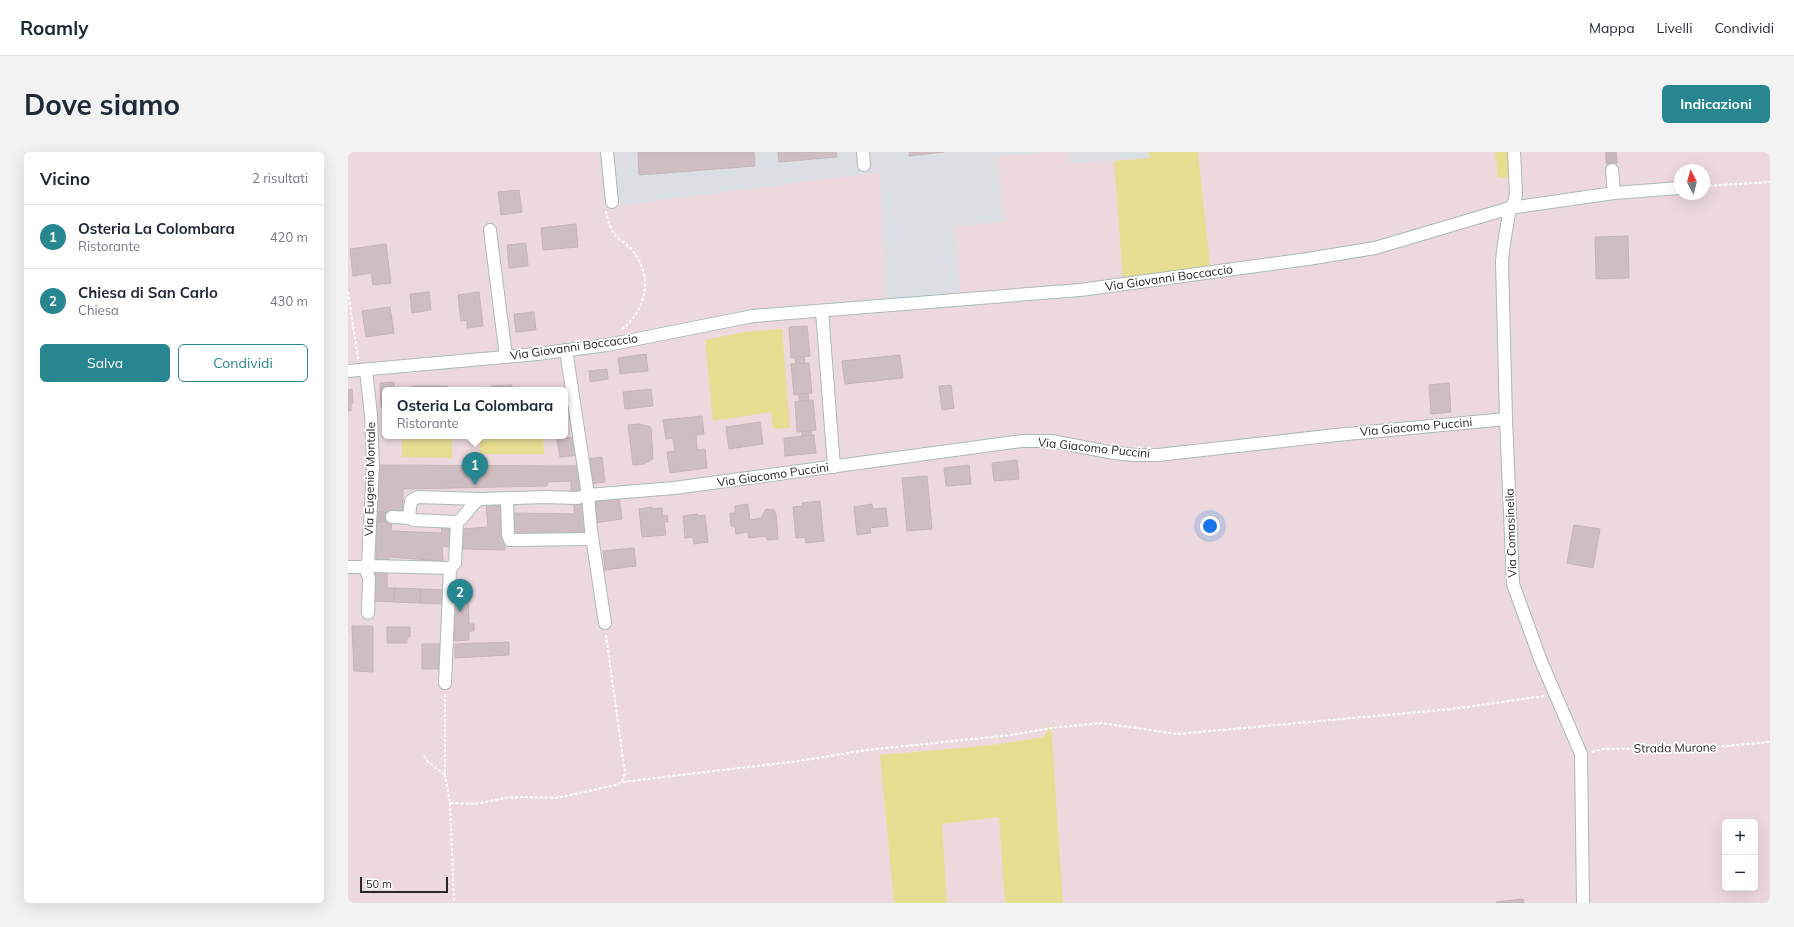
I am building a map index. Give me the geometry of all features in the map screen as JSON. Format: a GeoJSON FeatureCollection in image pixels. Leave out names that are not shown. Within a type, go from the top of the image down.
{"type":"FeatureCollection","features":[{"type":"Feature","properties":{"kind":"street"},"geometry":{"type":"LineString","coordinates":[[607,152],[611,199]]}},
{"type":"Feature","properties":{"kind":"street"},"geometry":{"type":"LineString","coordinates":[[863,152],[864,165]]}},
{"type":"Feature","properties":{"kind":"street","name":"Via Comasinella"},"geometry":{"type":"LineString","coordinates":[[1514,152],[1516,194],[1514,203],[1510,208],[1502,261],[1506,419],[1513,584],[1555,695],[1581,754],[1582,903]]}},
{"type":"Feature","properties":{"kind":"street"},"geometry":{"type":"LineString","coordinates":[[1612,170],[1614,193]]}},
{"type":"Feature","properties":{"kind":"street","name":"Via Giovanni Boccaccio"},"geometry":{"type":"LineString","coordinates":[[358,370],[506,357],[607,345],[736,318],[1080,290],[1308,259],[1375,248],[1510,208],[1614,193],[1674,188]]}},
{"type":"Feature","properties":{"kind":"street"},"geometry":{"type":"LineString","coordinates":[[490,230],[506,357]]}},
{"type":"Feature","properties":{"kind":"street"},"geometry":{"type":"LineString","coordinates":[[822,311],[834,467]]}},
{"type":"Feature","properties":{"kind":"street"},"geometry":{"type":"LineString","coordinates":[[566,350],[588,495],[592,539],[604,623]]}},
{"type":"Feature","properties":{"kind":"street","name":"Via Eugenio Montale"},"geometry":{"type":"LineString","coordinates":[[358,370],[372,439],[374,516],[367,565],[368,613]]}},
{"type":"Feature","properties":{"kind":"street","name":"Via Giacomo Puccini"},"geometry":{"type":"LineString","coordinates":[[411,518],[409,515],[411,501],[417,497],[480,499],[577,498],[588,495],[674,488],[1022,441],[1051,441],[1135,456],[1158,455],[1336,435],[1506,419]]}},
{"type":"Feature","properties":{"kind":"street"},"geometry":{"type":"LineString","coordinates":[[507,498],[508,535],[510,540],[592,539]]}},
{"type":"Feature","properties":{"kind":"street"},"geometry":{"type":"LineString","coordinates":[[392,517],[411,518],[416,521],[457,522],[465,516],[476,501],[480,499]]}},
{"type":"Feature","properties":{"kind":"street"},"geometry":{"type":"LineString","coordinates":[[348,567],[367,565],[450,568],[454,566],[455,563],[457,522]]}},
{"type":"Feature","properties":{"kind":"street"},"geometry":{"type":"LineString","coordinates":[[445,682],[450,568]]}},
{"type":"Feature","properties":{"kind":"path"},"geometry":{"type":"LineString","coordinates":[[1710,186],[1770,182]]}},
{"type":"Feature","properties":{"kind":"path"},"geometry":{"type":"LineString","coordinates":[[607,345],[614,335],[630,322],[640,308],[645,284],[643,267],[638,258],[629,246],[616,235],[609,224],[606,205],[611,199]]}},
{"type":"Feature","properties":{"kind":"path"},"geometry":{"type":"LineString","coordinates":[[348,292],[358,370]]}},
{"type":"Feature","properties":{"kind":"path"},"geometry":{"type":"LineString","coordinates":[[604,623],[625,773],[622,782]]}},
{"type":"Feature","properties":{"kind":"path"},"geometry":{"type":"LineString","coordinates":[[445,682],[445,775],[450,804],[454,903]]}},
{"type":"Feature","properties":{"kind":"path"},"geometry":{"type":"LineString","coordinates":[[450,804],[475,804],[505,798],[564,797],[616,786],[622,782],[798,761],[867,750],[1012,735],[1051,728],[1101,723],[1178,734],[1452,709],[1555,695]]}},
{"type":"Feature","properties":{"kind":"path","name":"Strada Murone"},"geometry":{"type":"LineString","coordinates":[[1581,754],[1603,750],[1703,748],[1770,742]]}},
{"type":"Feature","properties":{"kind":"path"},"geometry":{"type":"LineString","coordinates":[[424,756],[426,760],[445,775]]}},
{"type":"Feature","properties":{"kind":"shaded area"},"geometry":{"type":"Polygon","coordinates":[[[599,152],[1042,152],[997,157],[1004,222],[955,226],[960,294],[886,300],[880,172],[605,207],[599,152]]]}},
{"type":"Feature","properties":{"kind":"shaded area"},"geometry":{"type":"Polygon","coordinates":[[[1068,152],[1149,152],[1150,158],[1070,163],[1068,152]]]}},
{"type":"Feature","properties":{"kind":"shaded area"},"geometry":{"type":"Polygon","coordinates":[[[1149,152],[1198,152],[1210,266],[1123,280],[1114,161],[1150,158],[1149,152]]]}},
{"type":"Feature","properties":{"kind":"shaded area"},"geometry":{"type":"Polygon","coordinates":[[[1495,152],[1512,152],[1512,177],[1498,178],[1495,152]]]}},
{"type":"Feature","properties":{"kind":"shaded area"},"geometry":{"type":"Polygon","coordinates":[[[782,329],[790,428],[773,429],[771,412],[713,421],[705,340],[745,332],[782,329]]]}},
{"type":"Feature","properties":{"kind":"shaded area"},"geometry":{"type":"Polygon","coordinates":[[[402,439],[452,439],[452,458],[402,457],[402,439]]]}},
{"type":"Feature","properties":{"kind":"shaded area"},"geometry":{"type":"Polygon","coordinates":[[[480,439],[543,439],[544,454],[480,454],[480,439]]]}},
{"type":"Feature","properties":{"kind":"shaded area"},"geometry":{"type":"Polygon","coordinates":[[[1051,724],[1063,903],[1005,903],[999,817],[942,824],[947,903],[894,903],[880,755],[993,745],[1044,737],[1051,724]]]}},
{"type":"Feature","properties":{"kind":"building"},"geometry":{"type":"Polygon","coordinates":[[[638,152],[754,152],[755,166],[639,175],[638,152]]]}},
{"type":"Feature","properties":{"kind":"building"},"geometry":{"type":"Polygon","coordinates":[[[778,152],[836,152],[837,157],[779,162],[778,152]]]}},
{"type":"Feature","properties":{"kind":"building"},"geometry":{"type":"Polygon","coordinates":[[[909,152],[944,152],[909,156],[909,152]]]}},
{"type":"Feature","properties":{"kind":"building"},"geometry":{"type":"Polygon","coordinates":[[[519,190],[522,212],[501,215],[498,192],[519,190]]]}},
{"type":"Feature","properties":{"kind":"building"},"geometry":{"type":"Polygon","coordinates":[[[576,224],[578,247],[543,250],[541,228],[576,224]]]}},
{"type":"Feature","properties":{"kind":"building"},"geometry":{"type":"Polygon","coordinates":[[[1628,236],[1629,278],[1596,279],[1595,237],[1628,236]]]}},
{"type":"Feature","properties":{"kind":"building"},"geometry":{"type":"Polygon","coordinates":[[[526,243],[528,266],[509,268],[507,245],[526,243]]]}},
{"type":"Feature","properties":{"kind":"building"},"geometry":{"type":"Polygon","coordinates":[[[386,244],[391,283],[373,285],[371,273],[353,276],[350,249],[386,244]]]}},
{"type":"Feature","properties":{"kind":"building"},"geometry":{"type":"Polygon","coordinates":[[[429,292],[431,310],[412,313],[410,294],[429,292]]]}},
{"type":"Feature","properties":{"kind":"building"},"geometry":{"type":"Polygon","coordinates":[[[479,292],[483,326],[467,328],[467,320],[461,321],[458,295],[479,292]]]}},
{"type":"Feature","properties":{"kind":"building"},"geometry":{"type":"Polygon","coordinates":[[[390,307],[394,333],[366,337],[362,311],[390,307]]]}},
{"type":"Feature","properties":{"kind":"building"},"geometry":{"type":"Polygon","coordinates":[[[534,312],[536,330],[516,332],[514,314],[534,312]]]}},
{"type":"Feature","properties":{"kind":"building"},"geometry":{"type":"Polygon","coordinates":[[[807,326],[810,356],[791,358],[789,327],[807,326]]]}},
{"type":"Feature","properties":{"kind":"building"},"geometry":{"type":"Polygon","coordinates":[[[646,354],[648,371],[620,374],[618,358],[646,354]]]}},
{"type":"Feature","properties":{"kind":"building"},"geometry":{"type":"Polygon","coordinates":[[[900,355],[903,378],[845,384],[842,361],[900,355]]]}},
{"type":"Feature","properties":{"kind":"building"},"geometry":{"type":"Polygon","coordinates":[[[804,356],[805,363],[796,364],[795,357],[804,356]]]}},
{"type":"Feature","properties":{"kind":"building"},"geometry":{"type":"Polygon","coordinates":[[[809,363],[812,393],[794,395],[791,364],[809,363]]]}},
{"type":"Feature","properties":{"kind":"building"},"geometry":{"type":"Polygon","coordinates":[[[607,369],[608,379],[590,382],[589,371],[607,369]]]}},
{"type":"Feature","properties":{"kind":"building"},"geometry":{"type":"Polygon","coordinates":[[[394,382],[394,387],[382,387],[382,408],[381,408],[380,383],[394,382]]]}},
{"type":"Feature","properties":{"kind":"building"},"geometry":{"type":"Polygon","coordinates":[[[1449,383],[1451,412],[1431,414],[1429,385],[1449,383]]]}},
{"type":"Feature","properties":{"kind":"building"},"geometry":{"type":"Polygon","coordinates":[[[512,385],[512,387],[491,387],[512,385]]]}},
{"type":"Feature","properties":{"kind":"building"},"geometry":{"type":"Polygon","coordinates":[[[951,385],[954,408],[942,410],[939,386],[951,385]]]}},
{"type":"Feature","properties":{"kind":"building"},"geometry":{"type":"Polygon","coordinates":[[[412,386],[447,386],[447,387],[412,386]]]}},
{"type":"Feature","properties":{"kind":"building"},"geometry":{"type":"Polygon","coordinates":[[[352,389],[353,403],[351,403],[351,411],[348,411],[348,390],[352,389]]]}},
{"type":"Feature","properties":{"kind":"building"},"geometry":{"type":"Polygon","coordinates":[[[651,389],[653,406],[625,409],[623,392],[651,389]]]}},
{"type":"Feature","properties":{"kind":"building"},"geometry":{"type":"Polygon","coordinates":[[[808,393],[809,400],[799,401],[799,394],[808,393]]]}},
{"type":"Feature","properties":{"kind":"building"},"geometry":{"type":"Polygon","coordinates":[[[813,400],[816,430],[797,432],[795,402],[813,400]]]}},
{"type":"Feature","properties":{"kind":"building"},"geometry":{"type":"Polygon","coordinates":[[[702,416],[704,434],[696,435],[697,450],[705,449],[707,468],[670,473],[667,452],[675,451],[673,438],[666,439],[663,420],[702,416]]]}},
{"type":"Feature","properties":{"kind":"building"},"geometry":{"type":"Polygon","coordinates":[[[760,422],[763,444],[729,449],[726,427],[760,422]]]}},
{"type":"Feature","properties":{"kind":"building"},"geometry":{"type":"Polygon","coordinates":[[[639,424],[651,427],[653,459],[644,464],[633,465],[628,425],[639,424]]]}},
{"type":"Feature","properties":{"kind":"building"},"geometry":{"type":"Polygon","coordinates":[[[802,431],[811,431],[812,436],[802,436],[802,431]]]}},
{"type":"Feature","properties":{"kind":"building"},"geometry":{"type":"Polygon","coordinates":[[[814,435],[816,453],[785,456],[784,438],[814,435]]]}},
{"type":"Feature","properties":{"kind":"building"},"geometry":{"type":"Polygon","coordinates":[[[574,437],[577,455],[560,457],[557,439],[568,439],[568,438],[574,437]]]}},
{"type":"Feature","properties":{"kind":"building"},"geometry":{"type":"Polygon","coordinates":[[[602,457],[605,482],[590,484],[587,459],[602,457]]]}},
{"type":"Feature","properties":{"kind":"building"},"geometry":{"type":"Polygon","coordinates":[[[1017,460],[1019,479],[994,481],[992,463],[1017,460]]]}},
{"type":"Feature","properties":{"kind":"building"},"geometry":{"type":"Polygon","coordinates":[[[377,465],[579,466],[583,493],[571,494],[571,481],[548,482],[547,486],[403,489],[403,515],[392,514],[391,531],[442,533],[441,527],[453,528],[453,547],[442,546],[443,561],[389,557],[388,563],[376,563],[377,465]]]}},
{"type":"Feature","properties":{"kind":"building"},"geometry":{"type":"Polygon","coordinates":[[[969,465],[971,484],[946,486],[944,468],[969,465]]]}},
{"type":"Feature","properties":{"kind":"building"},"geometry":{"type":"Polygon","coordinates":[[[927,476],[932,529],[907,531],[902,478],[927,476]]]}},
{"type":"Feature","properties":{"kind":"building"},"geometry":{"type":"Polygon","coordinates":[[[619,497],[622,519],[594,523],[591,500],[619,497]]]}},
{"type":"Feature","properties":{"kind":"building"},"geometry":{"type":"Polygon","coordinates":[[[820,501],[824,541],[806,543],[805,537],[796,538],[793,507],[802,506],[802,503],[820,501]]]}},
{"type":"Feature","properties":{"kind":"building"},"geometry":{"type":"Polygon","coordinates":[[[503,503],[505,550],[462,549],[461,529],[488,527],[486,504],[503,503]]]}},
{"type":"Feature","properties":{"kind":"building"},"geometry":{"type":"Polygon","coordinates":[[[587,503],[588,537],[514,537],[513,513],[574,514],[574,504],[587,503]]]}},
{"type":"Feature","properties":{"kind":"building"},"geometry":{"type":"Polygon","coordinates":[[[748,504],[750,520],[761,518],[766,509],[774,510],[776,514],[778,539],[767,540],[766,536],[749,538],[748,532],[736,534],[735,526],[731,526],[730,513],[735,513],[735,506],[748,504]]]}},
{"type":"Feature","properties":{"kind":"building"},"geometry":{"type":"Polygon","coordinates":[[[872,504],[873,509],[886,508],[888,526],[870,528],[871,533],[857,535],[854,507],[872,504]]]}},
{"type":"Feature","properties":{"kind":"building"},"geometry":{"type":"Polygon","coordinates":[[[652,507],[652,509],[662,508],[663,516],[667,515],[668,522],[664,522],[666,535],[642,537],[639,509],[652,507]]]}},
{"type":"Feature","properties":{"kind":"building"},"geometry":{"type":"Polygon","coordinates":[[[697,514],[697,516],[705,515],[708,542],[694,544],[693,537],[685,538],[683,516],[697,514]]]}},
{"type":"Feature","properties":{"kind":"building"},"geometry":{"type":"Polygon","coordinates":[[[1574,525],[1600,529],[1593,568],[1567,563],[1574,525]]]}},
{"type":"Feature","properties":{"kind":"building"},"geometry":{"type":"Polygon","coordinates":[[[634,548],[636,566],[605,570],[603,551],[634,548]]]}},
{"type":"Feature","properties":{"kind":"building"},"geometry":{"type":"Polygon","coordinates":[[[373,569],[387,570],[387,588],[395,588],[394,602],[372,601],[373,569]]]}},
{"type":"Feature","properties":{"kind":"building"},"geometry":{"type":"Polygon","coordinates":[[[395,588],[421,589],[420,603],[394,602],[395,588]]]}},
{"type":"Feature","properties":{"kind":"building"},"geometry":{"type":"Polygon","coordinates":[[[421,589],[444,590],[444,604],[420,603],[421,589]]]}},
{"type":"Feature","properties":{"kind":"building"},"geometry":{"type":"Polygon","coordinates":[[[468,594],[469,624],[474,624],[474,631],[469,631],[469,640],[455,641],[451,595],[468,594]]]}},
{"type":"Feature","properties":{"kind":"building"},"geometry":{"type":"Polygon","coordinates":[[[352,626],[373,626],[373,672],[354,671],[352,626]]]}},
{"type":"Feature","properties":{"kind":"building"},"geometry":{"type":"Polygon","coordinates":[[[387,627],[410,627],[410,637],[407,637],[407,643],[387,643],[387,627]]]}},
{"type":"Feature","properties":{"kind":"building"},"geometry":{"type":"Polygon","coordinates":[[[509,642],[509,655],[455,658],[455,644],[509,642]]]}},
{"type":"Feature","properties":{"kind":"building"},"geometry":{"type":"Polygon","coordinates":[[[422,644],[442,644],[441,669],[422,669],[422,644]]]}},
{"type":"Feature","properties":{"kind":"building"},"geometry":{"type":"Polygon","coordinates":[[[1523,899],[1524,903],[1496,903],[1496,902],[1523,899]]]}},
{"type":"Feature","properties":{"kind":"tunnel"},"geometry":{"type":"LineString","coordinates":[[1611,152],[1612,170]]}},
{"type":"Feature","properties":{"kind":"tunnel"},"geometry":{"type":"LineString","coordinates":[[377,517],[392,517]]}},
{"type":"Feature","properties":{"kind":"place","name":"Osteria La Colombara"},"geometry":{"type":"Point","coordinates":[475,485]}},
{"type":"Feature","properties":{"kind":"place","name":"Chiesa di San Carlo"},"geometry":{"type":"Point","coordinates":[460,612]}}]}
